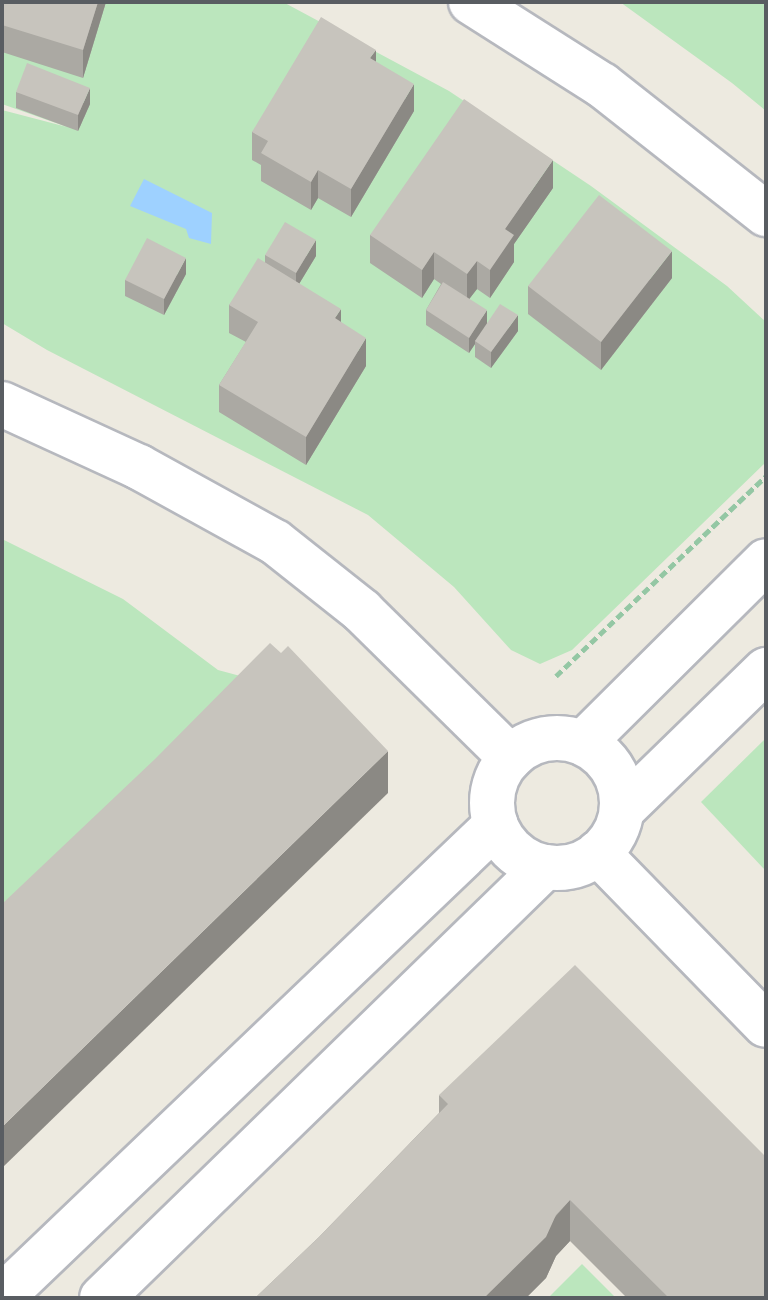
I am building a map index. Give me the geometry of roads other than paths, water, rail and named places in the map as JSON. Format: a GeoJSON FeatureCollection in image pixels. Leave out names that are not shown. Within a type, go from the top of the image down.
{"type":"FeatureCollection","features":[{"type":"Feature","properties":{"kind":"street"},"geometry":{"type":"LineString","coordinates":[[471,2],[602,85],[766,214]]}},
{"type":"Feature","properties":{"kind":"street"},"geometry":{"type":"LineString","coordinates":[[2,404],[139,467],[275,542],[362,611],[511,758]]}},
{"type":"Feature","properties":{"kind":"street"},"geometry":{"type":"LineString","coordinates":[[583,743],[766,561]]}},
{"type":"Feature","properties":{"kind":"street"},"geometry":{"type":"LineString","coordinates":[[622,810],[766,670]]}},
{"type":"Feature","properties":{"kind":"street"},"geometry":{"type":"LineString","coordinates":[[562,737],[583,743],[600,754],[613,769],[621,789],[622,810],[616,829],[598,853],[567,867],[545,867],[524,859],[507,845],[496,825],[491,803],[495,781],[522,748],[541,740],[562,737]]}},
{"type":"Feature","properties":{"kind":"street"},"geometry":{"type":"LineString","coordinates":[[2,1297],[496,825]]}},
{"type":"Feature","properties":{"kind":"street"},"geometry":{"type":"LineString","coordinates":[[598,853],[766,1025]]}},
{"type":"Feature","properties":{"kind":"street"},"geometry":{"type":"LineString","coordinates":[[102,1298],[545,867]]}},
{"type":"Feature","properties":{"kind":"water"},"geometry":{"type":"Polygon","coordinates":[[[144,179],[212,213],[211,244],[189,238],[186,229],[130,206],[144,179]]]}}]}
